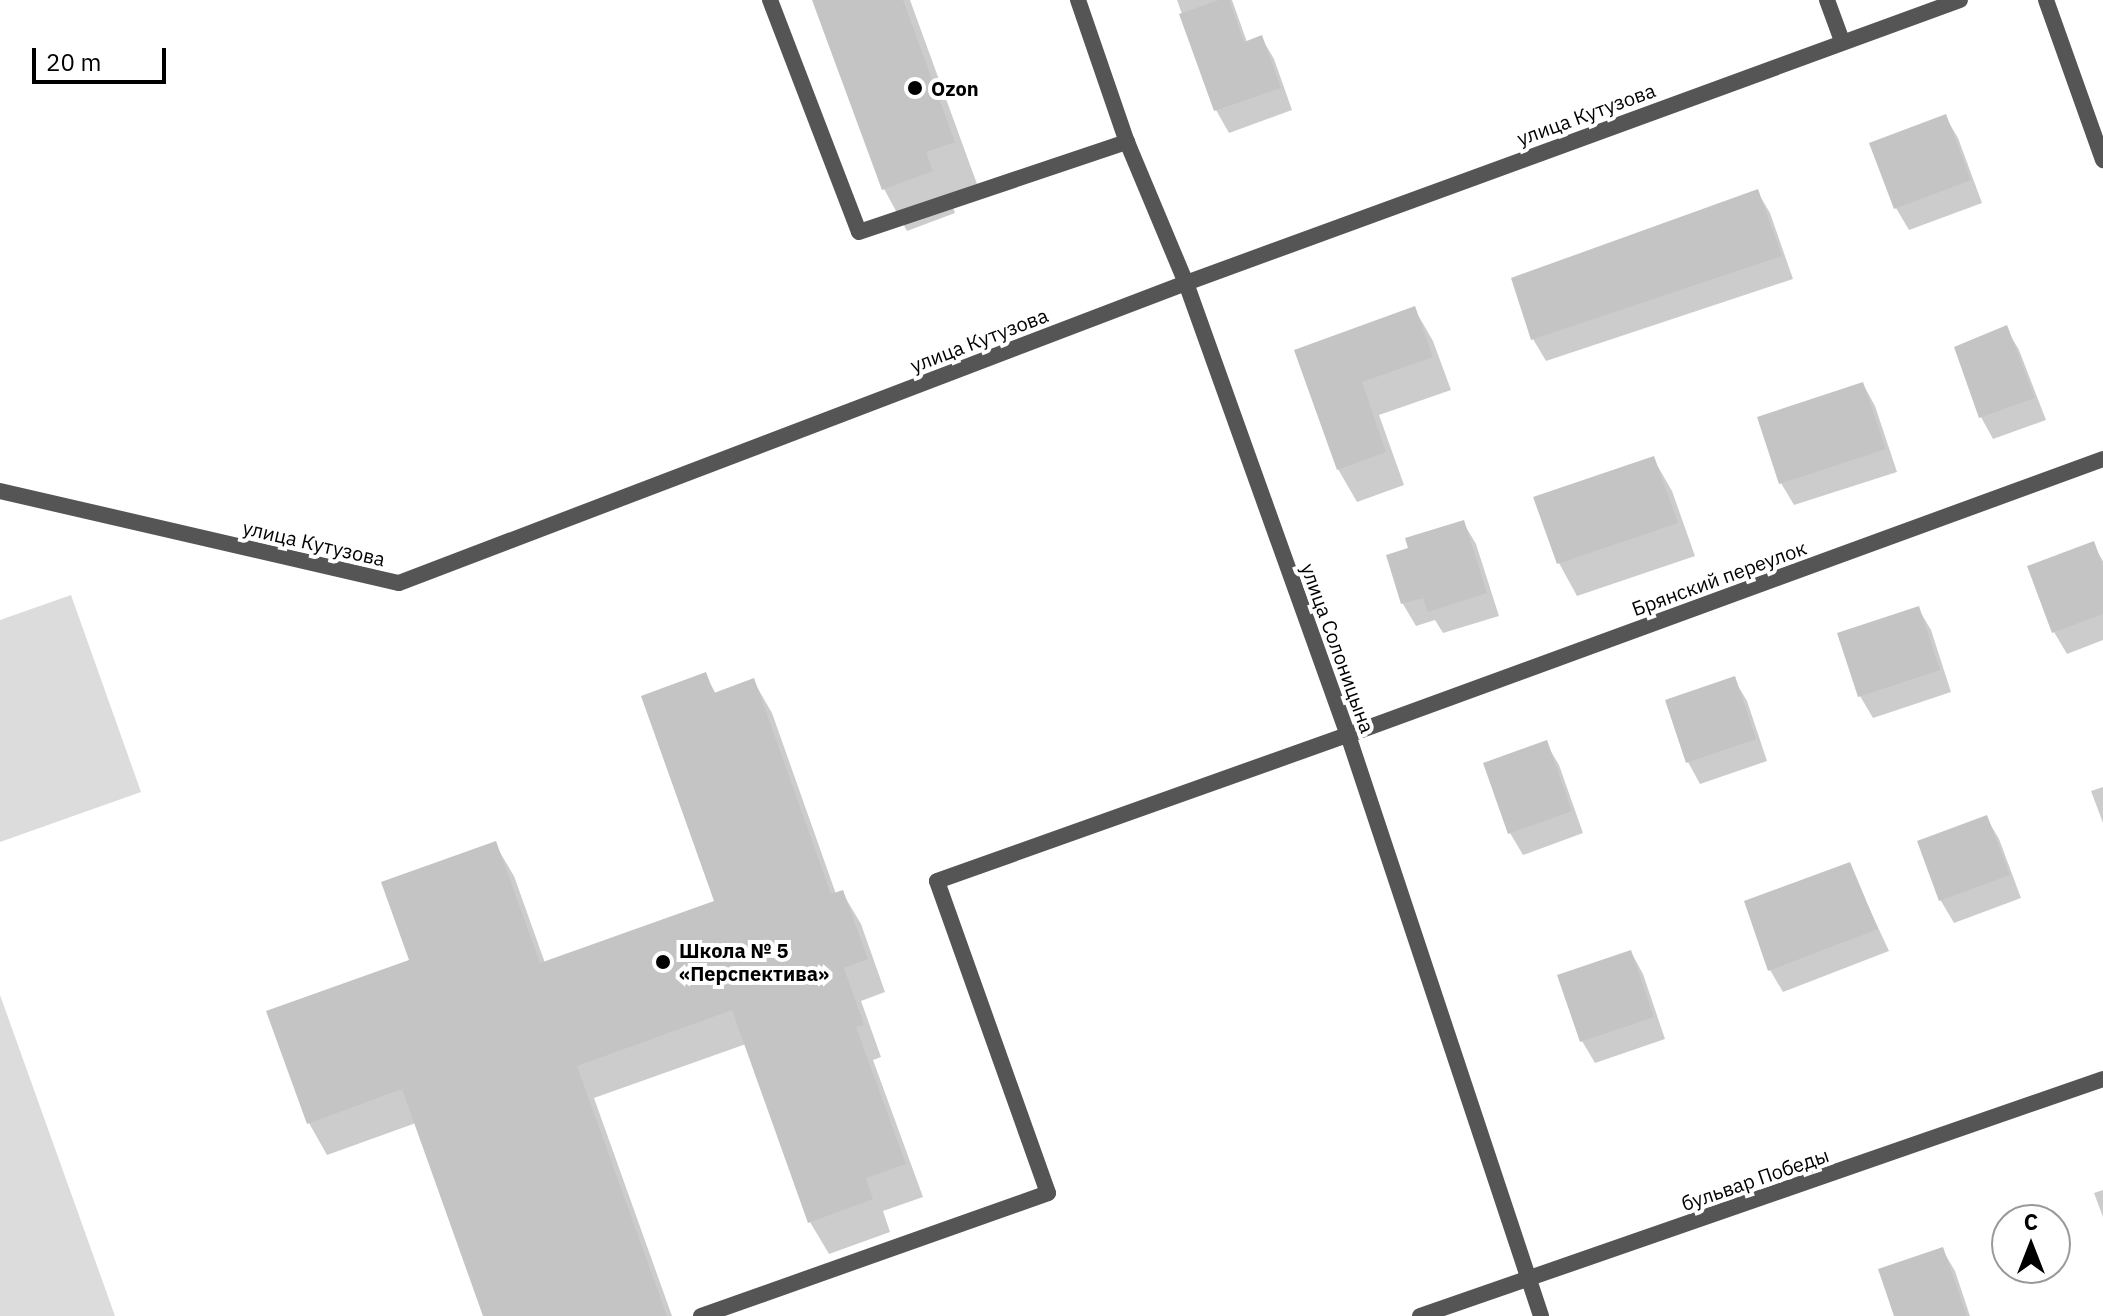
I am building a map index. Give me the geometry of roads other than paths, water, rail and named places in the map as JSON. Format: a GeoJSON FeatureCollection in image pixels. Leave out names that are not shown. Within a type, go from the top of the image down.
{"type":"FeatureCollection","features":[{"type":"Feature","properties":{"kind":"street"},"geometry":{"type":"LineString","coordinates":[[770,0],[859,232],[1127,142]]}},
{"type":"Feature","properties":{"kind":"street","name":"улица Солоницына"},"geometry":{"type":"LineString","coordinates":[[1078,0],[1127,142],[1186,283],[1348,735],[1541,1316]]}},
{"type":"Feature","properties":{"kind":"street"},"geometry":{"type":"LineString","coordinates":[[1827,0],[1842,41]]}},
{"type":"Feature","properties":{"kind":"street","name":"улица Кутузова"},"geometry":{"type":"LineString","coordinates":[[0,491],[399,583],[1186,283],[1960,0]]}},
{"type":"Feature","properties":{"kind":"street"},"geometry":{"type":"LineString","coordinates":[[2046,0],[2103,160]]}},
{"type":"Feature","properties":{"kind":"street","name":"Брянский переулок"},"geometry":{"type":"LineString","coordinates":[[701,1316],[1048,1193],[937,881],[1348,735],[2103,459]]}},
{"type":"Feature","properties":{"kind":"street","name":"бульвар Победы"},"geometry":{"type":"LineString","coordinates":[[1420,1316],[2103,1079]]}},
{"type":"Feature","properties":{"kind":"place","name":"Ozon"},"geometry":{"type":"Point","coordinates":[915,88]}},
{"type":"Feature","properties":{"kind":"place","name":"Школа № 5 «Перспектива»"},"geometry":{"type":"Point","coordinates":[663,962]}}]}
